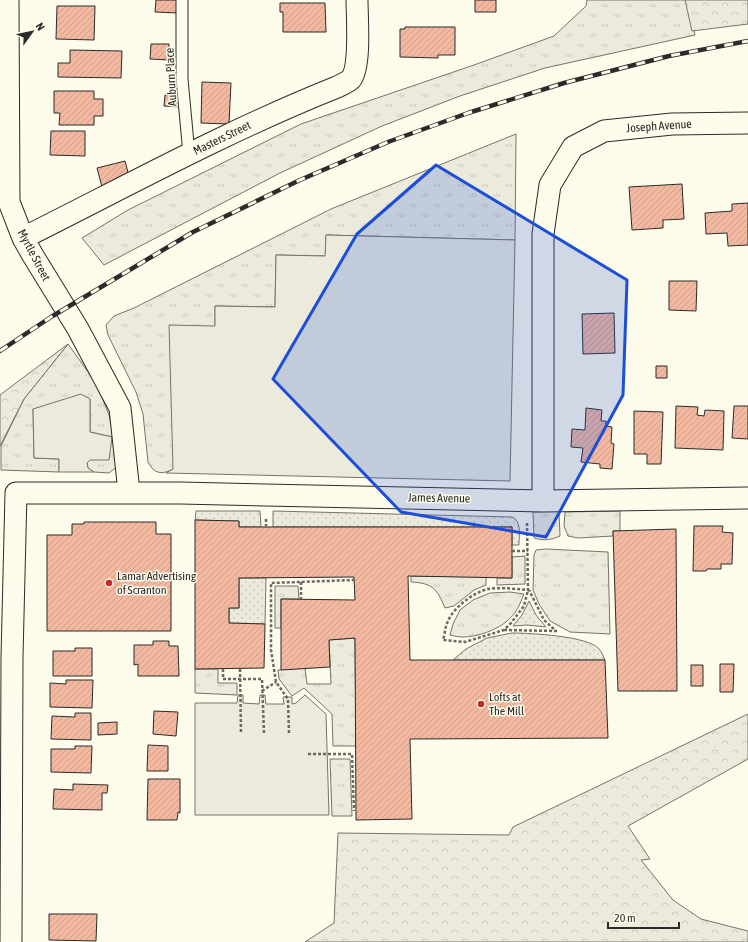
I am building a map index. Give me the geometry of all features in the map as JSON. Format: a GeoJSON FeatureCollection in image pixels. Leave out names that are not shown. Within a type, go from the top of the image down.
{"type":"FeatureCollection","features":[{"type":"Feature","properties":{"kind":"street","name":"Myrtle Street"},"geometry":{"type":"LineString","coordinates":[[8,0],[9,202],[23,238],[78,328],[120,408],[129,492]]}},
{"type":"Feature","properties":{"kind":"street","name":"Masters Street"},"geometry":{"type":"LineString","coordinates":[[23,238],[249,124],[337,87],[351,79],[355,69],[357,56],[357,0]]}},
{"type":"Feature","properties":{"kind":"street","name":"Joseph Avenue"},"geometry":{"type":"LineString","coordinates":[[535,500],[543,234],[550,185],[573,147],[604,131],[672,124],[748,123]]}},
{"type":"Feature","properties":{"kind":"street","name":"James Avenue"},"geometry":{"type":"LineString","coordinates":[[11,942],[12,657],[16,493],[129,492],[535,500],[748,498]]}},
{"type":"Feature","properties":{"kind":"lane","name":"Auburn Place"},"geometry":{"type":"LineString","coordinates":[[182,0],[182,79],[189,154]]}},
{"type":"Feature","properties":{"kind":"path"},"geometry":{"type":"LineString","coordinates":[[504,630],[524,606],[528,590],[528,551],[535,500]]}},
{"type":"Feature","properties":{"kind":"path"},"geometry":{"type":"LineString","coordinates":[[512,551],[528,551]]}},
{"type":"Feature","properties":{"kind":"path"},"geometry":{"type":"LineString","coordinates":[[289,733],[288,699],[276,682],[271,650],[271,583],[354,580]]}},
{"type":"Feature","properties":{"kind":"path"},"geometry":{"type":"LineString","coordinates":[[300,582],[301,599]]}},
{"type":"Feature","properties":{"kind":"path"},"geometry":{"type":"LineString","coordinates":[[498,588],[528,590],[544,620],[556,631],[504,630],[464,642],[443,640],[448,621],[456,608],[474,596],[486,589],[498,588]]}},
{"type":"Feature","properties":{"kind":"path"},"geometry":{"type":"LineString","coordinates":[[223,669],[223,679],[262,679],[264,733]]}},
{"type":"Feature","properties":{"kind":"path"},"geometry":{"type":"LineString","coordinates":[[240,669],[241,733]]}},
{"type":"Feature","properties":{"kind":"path"},"geometry":{"type":"LineString","coordinates":[[262,692],[276,682]]}},
{"type":"Feature","properties":{"kind":"path"},"geometry":{"type":"LineString","coordinates":[[308,754],[352,754],[354,812]]}},
{"type":"Feature","properties":{"kind":"highlighted area"},"geometry":{"type":"Polygon","coordinates":[[[436,165],[627,280],[623,395],[546,537],[401,512],[273,379],[357,234],[436,165]]]}},
{"type":"Feature","properties":{"kind":"green space"},"geometry":{"type":"Polygon","coordinates":[[[587,0],[687,0],[695,35],[545,68],[460,96],[382,126],[280,173],[104,265],[82,238],[128,210],[301,124],[554,36],[586,6],[587,0]]]}},
{"type":"Feature","properties":{"kind":"green space"},"geometry":{"type":"Polygon","coordinates":[[[685,0],[748,0],[748,24],[692,31],[685,0]]]}},
{"type":"Feature","properties":{"kind":"green space"},"geometry":{"type":"Polygon","coordinates":[[[516,134],[515,240],[326,235],[326,256],[276,255],[275,307],[215,306],[215,326],[173,469],[162,473],[156,471],[150,466],[148,462],[143,414],[136,392],[108,335],[106,325],[114,316],[134,308],[331,209],[516,134]]]}},
{"type":"Feature","properties":{"kind":"green space"},"geometry":{"type":"Polygon","coordinates":[[[68,344],[96,383],[109,415],[119,465],[109,473],[94,472],[88,468],[87,463],[112,437],[90,432],[90,399],[33,409],[34,458],[59,459],[59,472],[1,470],[1,446],[24,399],[68,344]]]}},
{"type":"Feature","properties":{"kind":"green space"},"geometry":{"type":"Polygon","coordinates":[[[68,344],[24,399],[0,446],[0,395],[68,344]]]}},
{"type":"Feature","properties":{"kind":"green space"},"geometry":{"type":"Polygon","coordinates":[[[196,511],[260,511],[261,527],[239,527],[239,521],[195,520],[196,511]]]}},
{"type":"Feature","properties":{"kind":"green space"},"geometry":{"type":"Polygon","coordinates":[[[273,511],[512,517],[519,525],[519,545],[512,545],[512,527],[273,527],[273,511]]]}},
{"type":"Feature","properties":{"kind":"green space"},"geometry":{"type":"Polygon","coordinates":[[[559,511],[560,536],[547,540],[534,538],[533,512],[559,511]]]}},
{"type":"Feature","properties":{"kind":"green space"},"geometry":{"type":"Polygon","coordinates":[[[620,511],[620,531],[613,531],[613,536],[578,538],[568,536],[564,526],[565,512],[620,511]]]}},
{"type":"Feature","properties":{"kind":"green space"},"geometry":{"type":"Polygon","coordinates":[[[546,549],[608,552],[610,634],[570,632],[550,621],[539,604],[533,590],[534,555],[536,550],[546,549]]]}},
{"type":"Feature","properties":{"kind":"green space"},"geometry":{"type":"Polygon","coordinates":[[[525,556],[525,584],[497,585],[497,578],[512,578],[512,557],[525,556]]]}},
{"type":"Feature","properties":{"kind":"green space"},"geometry":{"type":"Polygon","coordinates":[[[411,576],[486,577],[486,585],[474,590],[454,606],[445,608],[437,592],[433,588],[424,584],[411,582],[411,576]]]}},
{"type":"Feature","properties":{"kind":"green space"},"geometry":{"type":"Polygon","coordinates":[[[239,578],[266,578],[265,624],[229,623],[229,608],[239,608],[239,578]]]}},
{"type":"Feature","properties":{"kind":"green space"},"geometry":{"type":"Polygon","coordinates":[[[275,586],[298,586],[299,599],[281,599],[281,628],[275,628],[275,586]]]}},
{"type":"Feature","properties":{"kind":"green space"},"geometry":{"type":"Polygon","coordinates":[[[510,592],[524,594],[515,612],[503,624],[492,630],[474,636],[461,637],[450,635],[453,624],[460,610],[473,600],[490,593],[510,592]]]}},
{"type":"Feature","properties":{"kind":"green space"},"geometry":{"type":"Polygon","coordinates":[[[529,601],[536,615],[546,627],[527,625],[513,626],[522,615],[529,601]]]}},
{"type":"Feature","properties":{"kind":"green space"},"geometry":{"type":"Polygon","coordinates":[[[512,633],[558,636],[584,641],[599,649],[605,660],[453,660],[466,649],[487,638],[512,633]]]}},
{"type":"Feature","properties":{"kind":"green space"},"geometry":{"type":"Polygon","coordinates":[[[355,638],[356,746],[333,746],[332,714],[304,688],[292,696],[279,679],[278,670],[305,668],[307,684],[331,684],[329,640],[355,638]]]}},
{"type":"Feature","properties":{"kind":"green space"},"geometry":{"type":"Polygon","coordinates":[[[195,669],[218,669],[218,683],[237,683],[237,695],[195,693],[195,669]]]}},
{"type":"Feature","properties":{"kind":"green space"},"geometry":{"type":"Polygon","coordinates":[[[748,714],[748,759],[628,826],[650,859],[641,860],[673,900],[701,919],[748,931],[748,942],[305,942],[334,923],[338,833],[509,835],[513,827],[748,714]]]}},
{"type":"Feature","properties":{"kind":"green space"},"geometry":{"type":"Polygon","coordinates":[[[330,759],[350,759],[352,816],[332,816],[330,759]]]}},
{"type":"Feature","properties":{"kind":"shaded area"},"geometry":{"type":"Polygon","coordinates":[[[326,235],[515,240],[510,481],[166,473],[173,469],[169,325],[215,326],[215,306],[275,307],[276,255],[325,256],[326,235]]]}},
{"type":"Feature","properties":{"kind":"shaded area"},"geometry":{"type":"Polygon","coordinates":[[[81,394],[90,399],[90,432],[112,437],[109,460],[90,460],[87,463],[88,468],[94,472],[59,472],[59,459],[34,458],[33,409],[81,394]]]}},
{"type":"Feature","properties":{"kind":"shaded area"},"geometry":{"type":"Polygon","coordinates":[[[238,695],[243,695],[243,703],[259,704],[260,695],[265,695],[266,704],[284,704],[283,697],[292,697],[292,704],[296,703],[305,695],[326,714],[329,815],[195,815],[195,703],[237,703],[238,695]]]}},
{"type":"Feature","properties":{"kind":"building"},"geometry":{"type":"Polygon","coordinates":[[[156,0],[179,0],[178,13],[155,12],[156,0]]]}},
{"type":"Feature","properties":{"kind":"building"},"geometry":{"type":"Polygon","coordinates":[[[475,0],[496,0],[496,12],[475,12],[475,0]]]}},
{"type":"Feature","properties":{"kind":"building"},"geometry":{"type":"Polygon","coordinates":[[[280,3],[325,3],[326,32],[283,32],[283,12],[280,12],[280,3]]]}},
{"type":"Feature","properties":{"kind":"building"},"geometry":{"type":"Polygon","coordinates":[[[57,6],[95,6],[94,40],[56,39],[57,6]]]}},
{"type":"Feature","properties":{"kind":"building"},"geometry":{"type":"Polygon","coordinates":[[[405,27],[455,27],[455,55],[438,55],[438,58],[400,57],[400,29],[405,29],[405,27]]]}},
{"type":"Feature","properties":{"kind":"building"},"geometry":{"type":"Polygon","coordinates":[[[151,44],[169,44],[169,60],[150,59],[151,44]]]}},
{"type":"Feature","properties":{"kind":"building"},"geometry":{"type":"Polygon","coordinates":[[[70,50],[122,51],[121,78],[58,77],[58,63],[70,63],[70,50]]]}},
{"type":"Feature","properties":{"kind":"building"},"geometry":{"type":"Polygon","coordinates":[[[202,82],[231,83],[229,124],[201,123],[202,82]]]}},
{"type":"Feature","properties":{"kind":"building"},"geometry":{"type":"Polygon","coordinates":[[[54,91],[94,91],[94,99],[103,99],[103,116],[94,116],[94,125],[59,125],[60,113],[54,113],[54,91]]]}},
{"type":"Feature","properties":{"kind":"building"},"geometry":{"type":"Polygon","coordinates":[[[165,95],[179,96],[178,107],[164,106],[165,95]]]}},
{"type":"Feature","properties":{"kind":"building"},"geometry":{"type":"Polygon","coordinates":[[[51,131],[85,131],[85,156],[50,155],[51,131]]]}},
{"type":"Feature","properties":{"kind":"building"},"geometry":{"type":"Polygon","coordinates":[[[125,161],[130,180],[102,187],[97,168],[125,161]]]}},
{"type":"Feature","properties":{"kind":"building"},"geometry":{"type":"Polygon","coordinates":[[[682,184],[684,219],[663,220],[663,228],[632,230],[629,187],[682,184]]]}},
{"type":"Feature","properties":{"kind":"building"},"geometry":{"type":"Polygon","coordinates":[[[748,203],[748,245],[728,246],[727,233],[706,234],[705,213],[732,211],[732,204],[748,203]]]}},
{"type":"Feature","properties":{"kind":"building"},"geometry":{"type":"Polygon","coordinates":[[[669,281],[697,281],[696,311],[669,310],[669,281]]]}},
{"type":"Feature","properties":{"kind":"building"},"geometry":{"type":"Polygon","coordinates":[[[614,313],[615,353],[583,354],[582,314],[614,313]]]}},
{"type":"Feature","properties":{"kind":"building"},"geometry":{"type":"Polygon","coordinates":[[[656,366],[667,366],[667,378],[656,378],[656,366]]]}},
{"type":"Feature","properties":{"kind":"building"},"geometry":{"type":"Polygon","coordinates":[[[676,406],[698,407],[697,415],[704,416],[705,410],[724,411],[723,450],[675,448],[676,406]]]}},
{"type":"Feature","properties":{"kind":"building"},"geometry":{"type":"Polygon","coordinates":[[[734,406],[748,406],[748,439],[732,438],[734,406]]]}},
{"type":"Feature","properties":{"kind":"building"},"geometry":{"type":"Polygon","coordinates":[[[586,408],[602,410],[601,421],[606,421],[606,426],[612,427],[611,443],[614,444],[612,469],[600,468],[600,464],[581,462],[583,448],[571,447],[572,429],[585,430],[586,408]]]}},
{"type":"Feature","properties":{"kind":"building"},"geometry":{"type":"Polygon","coordinates":[[[634,411],[663,412],[661,464],[647,464],[647,454],[634,454],[634,411]]]}},
{"type":"Feature","properties":{"kind":"building","name":"Lofts at The Mill"},"geometry":{"type":"Polygon","coordinates":[[[195,520],[239,521],[239,527],[512,527],[512,578],[408,576],[410,660],[605,660],[608,738],[410,739],[412,819],[356,820],[355,638],[329,640],[330,667],[281,670],[281,599],[355,600],[354,577],[239,578],[239,608],[229,608],[229,623],[265,624],[264,668],[195,669],[195,520]]]}},
{"type":"Feature","properties":{"kind":"building","name":"Lamar Advertising of Scranton"},"geometry":{"type":"Polygon","coordinates":[[[84,522],[156,522],[156,534],[171,534],[171,631],[47,631],[47,535],[72,535],[72,524],[84,524],[84,522]]]}},
{"type":"Feature","properties":{"kind":"building"},"geometry":{"type":"Polygon","coordinates":[[[694,526],[723,526],[722,532],[733,533],[732,564],[721,564],[721,569],[693,571],[694,526]]]}},
{"type":"Feature","properties":{"kind":"building"},"geometry":{"type":"Polygon","coordinates":[[[676,529],[677,691],[618,691],[613,531],[676,529]]]}},
{"type":"Feature","properties":{"kind":"building"},"geometry":{"type":"Polygon","coordinates":[[[153,641],[169,641],[169,646],[178,646],[179,676],[138,676],[138,664],[134,665],[134,645],[153,645],[153,641]]]}},
{"type":"Feature","properties":{"kind":"building"},"geometry":{"type":"Polygon","coordinates":[[[75,648],[92,648],[92,676],[53,676],[53,651],[75,651],[75,648]]]}},
{"type":"Feature","properties":{"kind":"building"},"geometry":{"type":"Polygon","coordinates":[[[720,664],[734,664],[733,692],[720,692],[720,664]]]}},
{"type":"Feature","properties":{"kind":"building"},"geometry":{"type":"Polygon","coordinates":[[[691,665],[703,665],[703,686],[691,686],[691,665]]]}},
{"type":"Feature","properties":{"kind":"building"},"geometry":{"type":"Polygon","coordinates":[[[66,680],[93,680],[92,708],[50,707],[50,683],[66,684],[66,680]]]}},
{"type":"Feature","properties":{"kind":"building"},"geometry":{"type":"Polygon","coordinates":[[[154,711],[178,712],[176,736],[153,734],[154,711]]]}},
{"type":"Feature","properties":{"kind":"building"},"geometry":{"type":"Polygon","coordinates":[[[75,713],[91,713],[91,740],[51,739],[52,716],[75,717],[75,713]]]}},
{"type":"Feature","properties":{"kind":"building"},"geometry":{"type":"Polygon","coordinates":[[[117,722],[117,734],[98,735],[98,723],[117,722]]]}},
{"type":"Feature","properties":{"kind":"building"},"geometry":{"type":"Polygon","coordinates":[[[148,745],[168,746],[168,771],[147,771],[148,745]]]}},
{"type":"Feature","properties":{"kind":"building"},"geometry":{"type":"Polygon","coordinates":[[[75,746],[92,746],[91,773],[51,772],[51,749],[75,749],[75,746]]]}},
{"type":"Feature","properties":{"kind":"building"},"geometry":{"type":"Polygon","coordinates":[[[148,779],[180,779],[180,813],[178,812],[177,820],[147,820],[148,779]]]}},
{"type":"Feature","properties":{"kind":"building"},"geometry":{"type":"Polygon","coordinates":[[[73,784],[108,785],[107,793],[102,793],[102,810],[53,809],[54,789],[73,790],[73,784]]]}},
{"type":"Feature","properties":{"kind":"building"},"geometry":{"type":"Polygon","coordinates":[[[49,914],[97,914],[96,941],[49,940],[49,914]]]}},
{"type":"Feature","properties":{"kind":"railway"},"geometry":{"type":"LineString","coordinates":[[0,351],[51,317],[193,232],[300,180],[388,142],[468,113],[564,83],[669,56],[748,41]]}},
{"type":"Feature","properties":{"kind":"place","name":"Lamar Advertising of Scranton"},"geometry":{"type":"Point","coordinates":[109,583]}},
{"type":"Feature","properties":{"kind":"place","name":"Lofts at The Mill"},"geometry":{"type":"Point","coordinates":[481,704]}}]}
